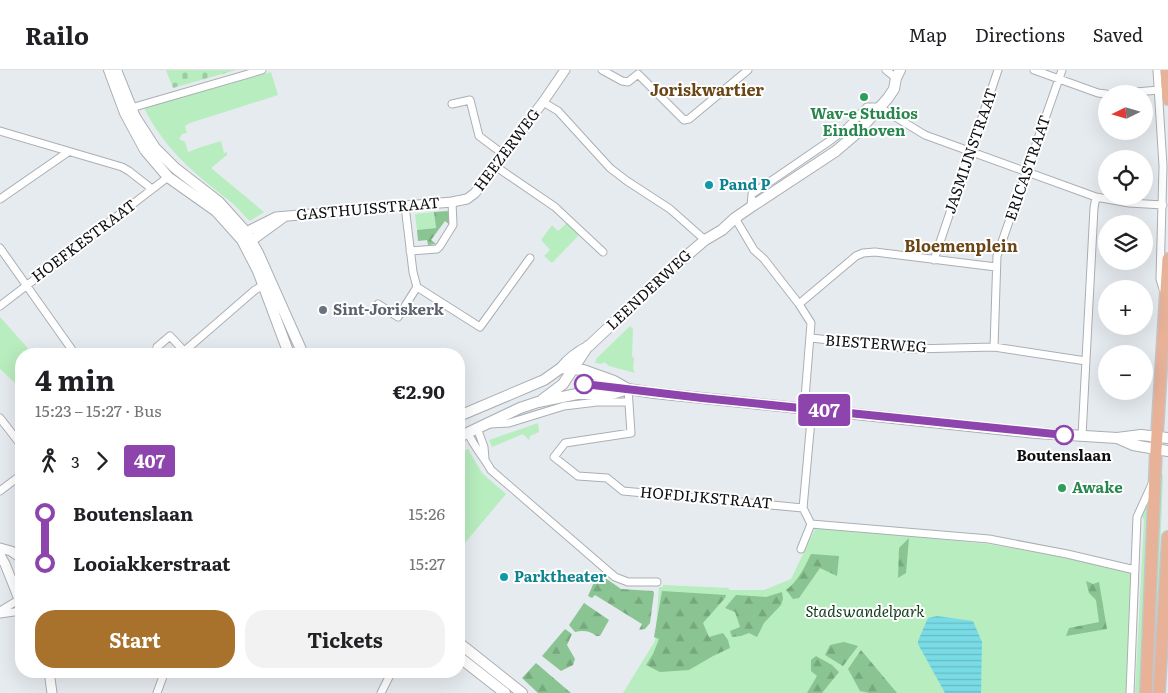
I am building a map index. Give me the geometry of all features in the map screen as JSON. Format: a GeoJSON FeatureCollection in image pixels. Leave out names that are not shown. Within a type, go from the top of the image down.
{"type":"FeatureCollection","features":[{"type":"Feature","properties":{"kind":"main road"},"geometry":{"type":"LineString","coordinates":[[108,70],[125,113],[145,150],[168,176],[216,211],[247,238]]}},
{"type":"Feature","properties":{"kind":"main road"},"geometry":{"type":"LineString","coordinates":[[116,70],[131,108],[146,136],[175,168],[219,202],[247,238],[253,261],[267,283],[300,348]]}},
{"type":"Feature","properties":{"kind":"main road"},"geometry":{"type":"LineString","coordinates":[[1166,70],[1168,99]]}},
{"type":"Feature","properties":{"kind":"main road","name":"LEENDERWEG"},"geometry":{"type":"LineString","coordinates":[[465,413],[544,380],[561,368],[576,353],[588,346],[707,238],[713,230],[732,220],[836,151],[858,133],[894,89],[898,74]]}},
{"type":"Feature","properties":{"kind":"main road"},"geometry":{"type":"LineString","coordinates":[[1146,693],[1156,450],[1162,438],[1165,299],[1168,259]]}},
{"type":"Feature","properties":{"kind":"main road"},"geometry":{"type":"LineString","coordinates":[[267,283],[287,348]]}},
{"type":"Feature","properties":{"kind":"main road","name":"LEENDERWEG"},"geometry":{"type":"LineString","coordinates":[[538,402],[563,384],[588,346]]}},
{"type":"Feature","properties":{"kind":"main road"},"geometry":{"type":"LineString","coordinates":[[561,368],[594,373],[628,389],[807,409],[814,416],[831,418],[848,419],[869,415],[1036,433],[1117,438],[1141,435],[1162,438]]}},
{"type":"Feature","properties":{"kind":"main road"},"geometry":{"type":"LineString","coordinates":[[473,430],[520,408],[538,402],[577,394],[612,394],[628,389]]}},
{"type":"Feature","properties":{"kind":"main road"},"geometry":{"type":"LineString","coordinates":[[1117,438],[1133,445],[1168,451]]}},
{"type":"Feature","properties":{"kind":"main road"},"geometry":{"type":"LineString","coordinates":[[1159,693],[1168,537]]}},
{"type":"Feature","properties":{"kind":"main road"},"geometry":{"type":"LineString","coordinates":[[465,648],[522,693]]}},
{"type":"Feature","properties":{"kind":"main road"},"geometry":{"type":"LineString","coordinates":[[465,662],[506,693]]}},
{"type":"Feature","properties":{"kind":"street"},"geometry":{"type":"LineString","coordinates":[[131,108],[262,70]]}},
{"type":"Feature","properties":{"kind":"street","name":"HEEZERWEG"},"geometry":{"type":"LineString","coordinates":[[452,202],[471,197],[565,70]]}},
{"type":"Feature","properties":{"kind":"street"},"geometry":{"type":"LineString","coordinates":[[602,70],[622,81],[628,82],[640,72],[684,120],[689,119],[748,70]]}},
{"type":"Feature","properties":{"kind":"street"},"geometry":{"type":"LineString","coordinates":[[886,70],[898,74]]}},
{"type":"Feature","properties":{"kind":"street","name":"JASMIJNSTRAAT"},"geometry":{"type":"LineString","coordinates":[[934,260],[998,70]]}},
{"type":"Feature","properties":{"kind":"street"},"geometry":{"type":"LineString","coordinates":[[1034,70],[1098,93]]}},
{"type":"Feature","properties":{"kind":"street"},"geometry":{"type":"LineString","coordinates":[[1059,79],[1062,70]]}},
{"type":"Feature","properties":{"kind":"street"},"geometry":{"type":"LineString","coordinates":[[1157,70],[1163,166],[1160,279],[1165,299]]}},
{"type":"Feature","properties":{"kind":"street","name":"ERICASTRAAT"},"geometry":{"type":"LineString","coordinates":[[994,347],[997,256],[1059,79]]}},
{"type":"Feature","properties":{"kind":"street"},"geometry":{"type":"LineString","coordinates":[[1153,91],[1159,90]]}},
{"type":"Feature","properties":{"kind":"street"},"geometry":{"type":"LineString","coordinates":[[452,104],[470,100],[479,136],[503,154]]}},
{"type":"Feature","properties":{"kind":"street"},"geometry":{"type":"LineString","coordinates":[[543,102],[558,111],[610,168],[676,213],[707,238]]}},
{"type":"Feature","properties":{"kind":"street","name":"LEENDERWEG"},"geometry":{"type":"LineString","coordinates":[[751,207],[752,194],[847,128],[867,107],[879,107]]}},
{"type":"Feature","properties":{"kind":"street"},"geometry":{"type":"LineString","coordinates":[[879,107],[925,135],[1096,197],[1128,204],[1163,204]]}},
{"type":"Feature","properties":{"kind":"street"},"geometry":{"type":"LineString","coordinates":[[0,130],[122,167],[152,189]]}},
{"type":"Feature","properties":{"kind":"street"},"geometry":{"type":"LineString","coordinates":[[0,199],[68,152]]}},
{"type":"Feature","properties":{"kind":"street"},"geometry":{"type":"LineString","coordinates":[[495,166],[556,207],[603,252]]}},
{"type":"Feature","properties":{"kind":"street","name":"HOEFKESTRAAT"},"geometry":{"type":"LineString","coordinates":[[0,306],[168,176]]}},
{"type":"Feature","properties":{"kind":"street"},"geometry":{"type":"LineString","coordinates":[[1082,436],[1096,197]]}},
{"type":"Feature","properties":{"kind":"street"},"geometry":{"type":"LineString","coordinates":[[410,251],[437,249],[440,246],[454,222],[452,202]]}},
{"type":"Feature","properties":{"kind":"street","name":"GASTHUISSTRAAT"},"geometry":{"type":"LineString","coordinates":[[247,238],[284,217],[452,202]]}},
{"type":"Feature","properties":{"kind":"street"},"geometry":{"type":"LineString","coordinates":[[405,206],[413,272],[417,287],[480,327],[530,258]]}},
{"type":"Feature","properties":{"kind":"street","name":"BIESTERWEG"},"geometry":{"type":"LineString","coordinates":[[732,220],[810,319],[811,338],[912,349],[994,347],[1086,361]]}},
{"type":"Feature","properties":{"kind":"street"},"geometry":{"type":"LineString","coordinates":[[0,248],[71,348]]}},
{"type":"Feature","properties":{"kind":"street"},"geometry":{"type":"LineString","coordinates":[[799,304],[856,256],[863,253],[875,252],[996,267]]}},
{"type":"Feature","properties":{"kind":"street"},"geometry":{"type":"LineString","coordinates":[[188,348],[267,283]]}},
{"type":"Feature","properties":{"kind":"street"},"geometry":{"type":"LineString","coordinates":[[378,304],[398,317],[417,287]]}},
{"type":"Feature","properties":{"kind":"street"},"geometry":{"type":"LineString","coordinates":[[157,347],[170,336],[178,348]]}},
{"type":"Feature","properties":{"kind":"street"},"geometry":{"type":"LineString","coordinates":[[801,549],[811,524],[803,508],[811,420],[805,398],[811,338]]}},
{"type":"Feature","properties":{"kind":"street"},"geometry":{"type":"LineString","coordinates":[[628,389],[629,402],[597,402],[564,406],[510,423],[473,430],[477,450],[485,458],[491,470],[615,577],[628,582],[657,582]]}},
{"type":"Feature","properties":{"kind":"street","name":"HOFDIJKSTRAAT"},"geometry":{"type":"LineString","coordinates":[[629,402],[631,433],[565,443],[554,457],[578,476],[608,478],[623,491],[803,508]]}},
{"type":"Feature","properties":{"kind":"street"},"geometry":{"type":"LineString","coordinates":[[0,418],[15,437]]}},
{"type":"Feature","properties":{"kind":"street"},"geometry":{"type":"LineString","coordinates":[[1130,693],[1137,516],[1155,478]]}},
{"type":"Feature","properties":{"kind":"street"},"geometry":{"type":"LineString","coordinates":[[0,491],[15,480]]}},
{"type":"Feature","properties":{"kind":"street"},"geometry":{"type":"LineString","coordinates":[[811,524],[989,539],[1068,554],[1135,570]]}},
{"type":"Feature","properties":{"kind":"street"},"geometry":{"type":"LineString","coordinates":[[0,548],[15,554]]}},
{"type":"Feature","properties":{"kind":"street"},"geometry":{"type":"LineString","coordinates":[[0,555],[6,564],[15,586]]}},
{"type":"Feature","properties":{"kind":"street"},"geometry":{"type":"LineString","coordinates":[[0,612],[15,604]]}},
{"type":"Feature","properties":{"kind":"street"},"geometry":{"type":"LineString","coordinates":[[0,612],[15,611]]}},
{"type":"Feature","properties":{"kind":"street"},"geometry":{"type":"LineString","coordinates":[[50,678],[52,693]]}},
{"type":"Feature","properties":{"kind":"street"},"geometry":{"type":"LineString","coordinates":[[157,693],[162,678]]}},
{"type":"Feature","properties":{"kind":"street"},"geometry":{"type":"LineString","coordinates":[[381,693],[388,678]]}},
{"type":"Feature","properties":{"kind":"green space"},"geometry":{"type":"Polygon","coordinates":[[[166,70],[236,70],[173,88],[166,70]]]}},
{"type":"Feature","properties":{"kind":"green space"},"geometry":{"type":"Polygon","coordinates":[[[271,72],[278,95],[190,123],[185,126],[187,133],[182,134],[179,139],[185,142],[188,152],[221,141],[224,153],[227,152],[227,155],[211,168],[264,212],[250,221],[171,149],[144,108],[271,72]]]}},
{"type":"Feature","properties":{"kind":"green space"},"geometry":{"type":"Polygon","coordinates":[[[447,211],[450,213],[450,225],[445,221],[431,240],[436,244],[428,245],[427,240],[418,241],[417,230],[436,228],[434,212],[447,211]]]}},
{"type":"Feature","properties":{"kind":"green space"},"geometry":{"type":"Polygon","coordinates":[[[434,212],[436,228],[417,230],[415,214],[434,212]]]}},
{"type":"Feature","properties":{"kind":"green space"},"geometry":{"type":"Polygon","coordinates":[[[567,223],[579,235],[552,263],[544,256],[550,250],[541,240],[552,225],[558,231],[567,223]]]}},
{"type":"Feature","properties":{"kind":"green space"},"geometry":{"type":"Polygon","coordinates":[[[0,317],[28,348],[15,348],[15,383],[0,369],[0,317]]]}},
{"type":"Feature","properties":{"kind":"green space"},"geometry":{"type":"Polygon","coordinates":[[[630,326],[633,329],[632,356],[634,358],[633,369],[635,373],[609,366],[604,362],[602,364],[595,363],[596,359],[630,326]]]}},
{"type":"Feature","properties":{"kind":"green space"},"geometry":{"type":"Polygon","coordinates":[[[538,423],[539,432],[530,436],[529,440],[523,434],[492,447],[489,440],[538,423]]]}},
{"type":"Feature","properties":{"kind":"green space"},"geometry":{"type":"Polygon","coordinates":[[[468,449],[482,473],[506,494],[465,543],[465,451],[468,449]]]}},
{"type":"Feature","properties":{"kind":"green space"},"geometry":{"type":"Polygon","coordinates":[[[1159,475],[1163,475],[1155,693],[1149,693],[1159,475]]]}},
{"type":"Feature","properties":{"kind":"green space"},"geometry":{"type":"Polygon","coordinates":[[[1149,499],[1142,693],[1135,693],[1144,520],[1141,515],[1149,499]]]}},
{"type":"Feature","properties":{"kind":"green space","name":"Stadswandelpark"},"geometry":{"type":"Polygon","coordinates":[[[816,527],[988,544],[1058,556],[1135,573],[1126,693],[623,693],[655,641],[659,587],[663,587],[663,585],[729,588],[729,590],[764,590],[791,579],[816,527]]]}},
{"type":"Feature","properties":{"kind":"green space"},"geometry":{"type":"Polygon","coordinates":[[[909,538],[906,573],[898,578],[899,548],[909,538]]]}},
{"type":"Feature","properties":{"kind":"green space"},"geometry":{"type":"Polygon","coordinates":[[[811,554],[839,556],[837,576],[820,568],[799,598],[793,599],[786,590],[798,578],[811,554]]]}},
{"type":"Feature","properties":{"kind":"green space"},"geometry":{"type":"Polygon","coordinates":[[[598,573],[621,589],[653,591],[650,623],[645,629],[639,630],[642,624],[595,595],[592,598],[588,596],[598,573]]]}},
{"type":"Feature","properties":{"kind":"green space"},"geometry":{"type":"Polygon","coordinates":[[[1086,581],[1093,584],[1099,582],[1107,629],[1066,636],[1069,628],[1099,622],[1096,600],[1089,593],[1086,581]]]}},
{"type":"Feature","properties":{"kind":"green space"},"geometry":{"type":"Polygon","coordinates":[[[662,591],[726,595],[703,623],[709,637],[723,633],[728,640],[730,648],[689,670],[660,672],[646,665],[659,639],[654,637],[662,591]]]}},
{"type":"Feature","properties":{"kind":"green space"},"geometry":{"type":"Polygon","coordinates":[[[782,592],[783,599],[781,605],[764,623],[757,637],[749,633],[732,637],[730,631],[740,627],[735,612],[725,608],[736,595],[766,597],[782,592]]]}},
{"type":"Feature","properties":{"kind":"green space"},"geometry":{"type":"Polygon","coordinates":[[[584,603],[609,620],[600,636],[587,631],[575,632],[569,625],[584,603]]]}},
{"type":"Feature","properties":{"kind":"green space"},"geometry":{"type":"Polygon","coordinates":[[[565,629],[572,634],[567,645],[575,659],[573,665],[561,671],[542,656],[565,629]]]}},
{"type":"Feature","properties":{"kind":"green space"},"geometry":{"type":"Polygon","coordinates":[[[844,642],[858,646],[843,666],[825,655],[830,645],[844,642]]]}},
{"type":"Feature","properties":{"kind":"green space"},"geometry":{"type":"Polygon","coordinates":[[[861,650],[897,693],[869,693],[860,691],[848,669],[861,650]]]}},
{"type":"Feature","properties":{"kind":"green space"},"geometry":{"type":"Polygon","coordinates":[[[816,656],[832,665],[839,672],[822,693],[807,693],[817,676],[811,671],[811,660],[816,656]]]}},
{"type":"Feature","properties":{"kind":"green space"},"geometry":{"type":"Polygon","coordinates":[[[536,663],[571,693],[538,693],[522,678],[536,663]]]}},
{"type":"Feature","properties":{"kind":"water"},"geometry":{"type":"Polygon","coordinates":[[[937,616],[973,621],[982,642],[981,693],[945,693],[918,644],[928,618],[937,616]]]}},
{"type":"Feature","properties":{"kind":"bus line","name":"407"},"geometry":{"type":"LineString","coordinates":[[584,384],[654,393],[1064,435]]}},
{"type":"Feature","properties":{"kind":"place","name":"Wav-e Studios Eindhoven"},"geometry":{"type":"Point","coordinates":[864,97]}},
{"type":"Feature","properties":{"kind":"place","name":"Pand P"},"geometry":{"type":"Point","coordinates":[709,185]}},
{"type":"Feature","properties":{"kind":"place","name":"Sint-Joriskerk"},"geometry":{"type":"Point","coordinates":[323,310]}},
{"type":"Feature","properties":{"kind":"place","name":"Boutenslaan"},"geometry":{"type":"Point","coordinates":[1064,435]}},
{"type":"Feature","properties":{"kind":"place","name":"Awake"},"geometry":{"type":"Point","coordinates":[1062,488]}},
{"type":"Feature","properties":{"kind":"place","name":"Parktheater"},"geometry":{"type":"Point","coordinates":[504,577]}},
{"type":"Feature","properties":{"kind":"district","name":"Joriskwartier"},"geometry":{"type":"Point","coordinates":[707,90]}},
{"type":"Feature","properties":{"kind":"district","name":"Bloemenplein"},"geometry":{"type":"Point","coordinates":[961,246]}}]}
